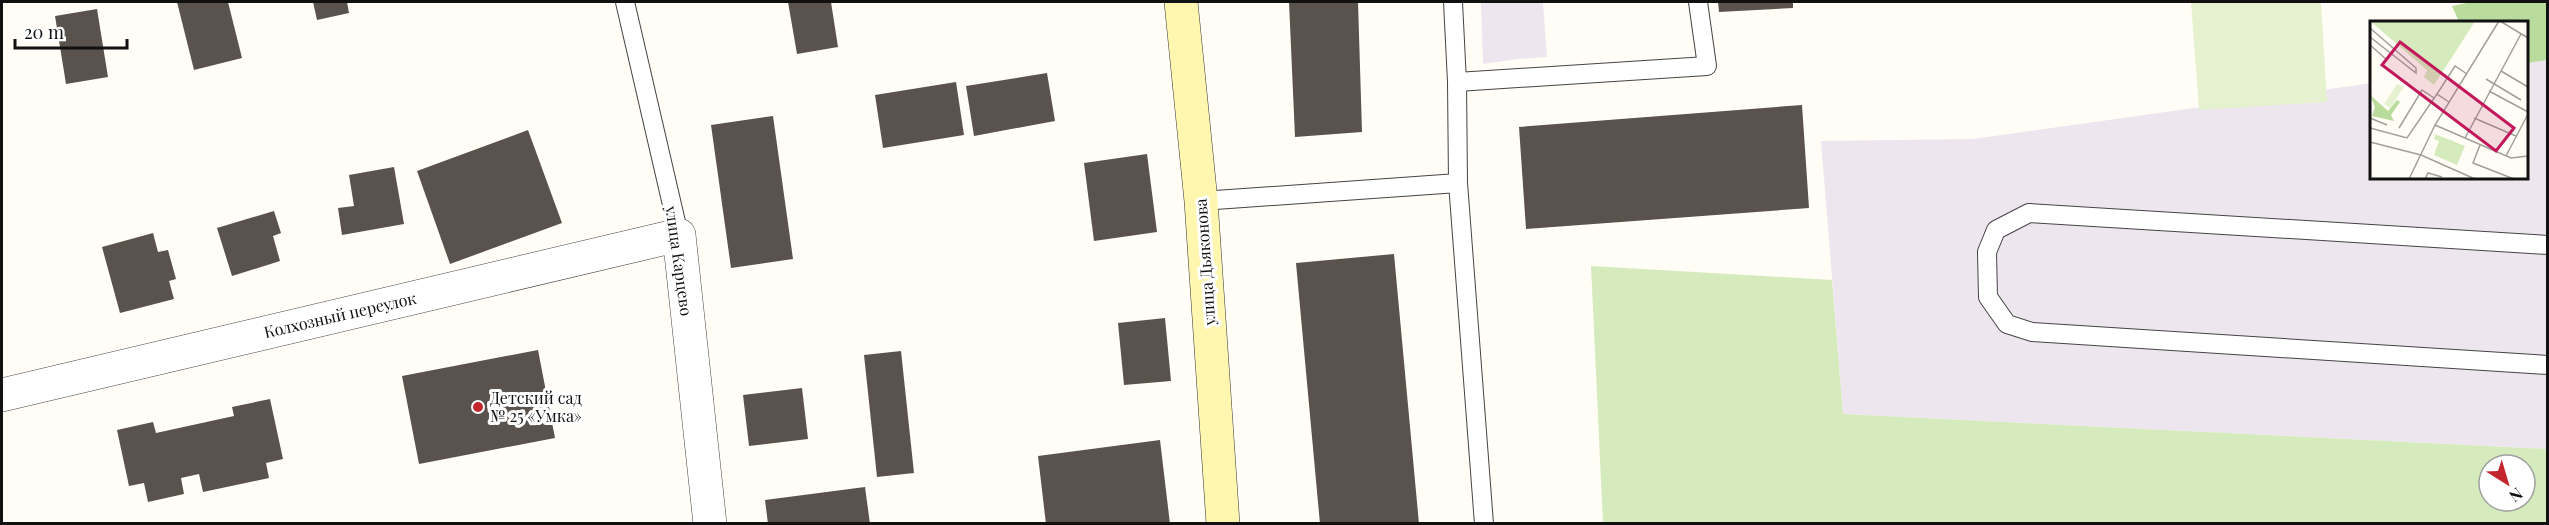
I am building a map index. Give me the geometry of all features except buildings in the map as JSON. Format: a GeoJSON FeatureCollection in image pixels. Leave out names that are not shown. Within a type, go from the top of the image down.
{"type":"FeatureCollection","features":[{"type":"Feature","properties":{"kind":"main road","name":"улица Дьяконова"},"geometry":{"type":"LineString","coordinates":[[1181,2],[1201,201],[1223,524]]}},
{"type":"Feature","properties":{"kind":"street","name":"Колхозный переулок"},"geometry":{"type":"LineString","coordinates":[[2,395],[679,235]]}},
{"type":"Feature","properties":{"kind":"street","name":"улица Карцево"},"geometry":{"type":"LineString","coordinates":[[679,235],[710,524]]}},
{"type":"Feature","properties":{"kind":"lane","name":"улица Карцево"},"geometry":{"type":"LineString","coordinates":[[626,2],[679,235]]}},
{"type":"Feature","properties":{"kind":"lane"},"geometry":{"type":"LineString","coordinates":[[1453,2],[1458,183],[1484,524]]}},
{"type":"Feature","properties":{"kind":"lane"},"geometry":{"type":"LineString","coordinates":[[1457,82],[1707,66],[1698,2]]}},
{"type":"Feature","properties":{"kind":"lane"},"geometry":{"type":"LineString","coordinates":[[1201,201],[1458,183]]}},
{"type":"Feature","properties":{"kind":"lane"},"geometry":{"type":"LineString","coordinates":[[2547,244],[2029,213],[1996,230],[1987,252],[1988,297],[2007,324],[2032,332],[2547,365]]}},
{"type":"Feature","properties":{"kind":"shaded area"},"geometry":{"type":"Polygon","coordinates":[[[1481,2],[1543,2],[1547,57],[1483,64],[1481,2]]]}},
{"type":"Feature","properties":{"kind":"shaded area"},"geometry":{"type":"Polygon","coordinates":[[[2547,58],[2547,449],[1843,414],[1821,141],[1973,139],[2370,83],[2370,178],[2528,178],[2528,61],[2547,58]]]}},
{"type":"Feature","properties":{"kind":"green space"},"geometry":{"type":"Polygon","coordinates":[[[2191,2],[2321,2],[2327,102],[2199,110],[2191,2]]]}},
{"type":"Feature","properties":{"kind":"green space"},"geometry":{"type":"Polygon","coordinates":[[[2471,2],[2547,2],[2547,60],[2528,63],[2528,21],[2459,21],[2452,6],[2471,2]]]}},
{"type":"Feature","properties":{"kind":"green space"},"geometry":{"type":"Polygon","coordinates":[[[1591,266],[1832,280],[1843,414],[2547,449],[2547,523],[1603,523],[1591,266]]]}},
{"type":"Feature","properties":{"kind":"place","name":"Детский сад № 25 «Умка»"},"geometry":{"type":"Point","coordinates":[478,407]}}]}
